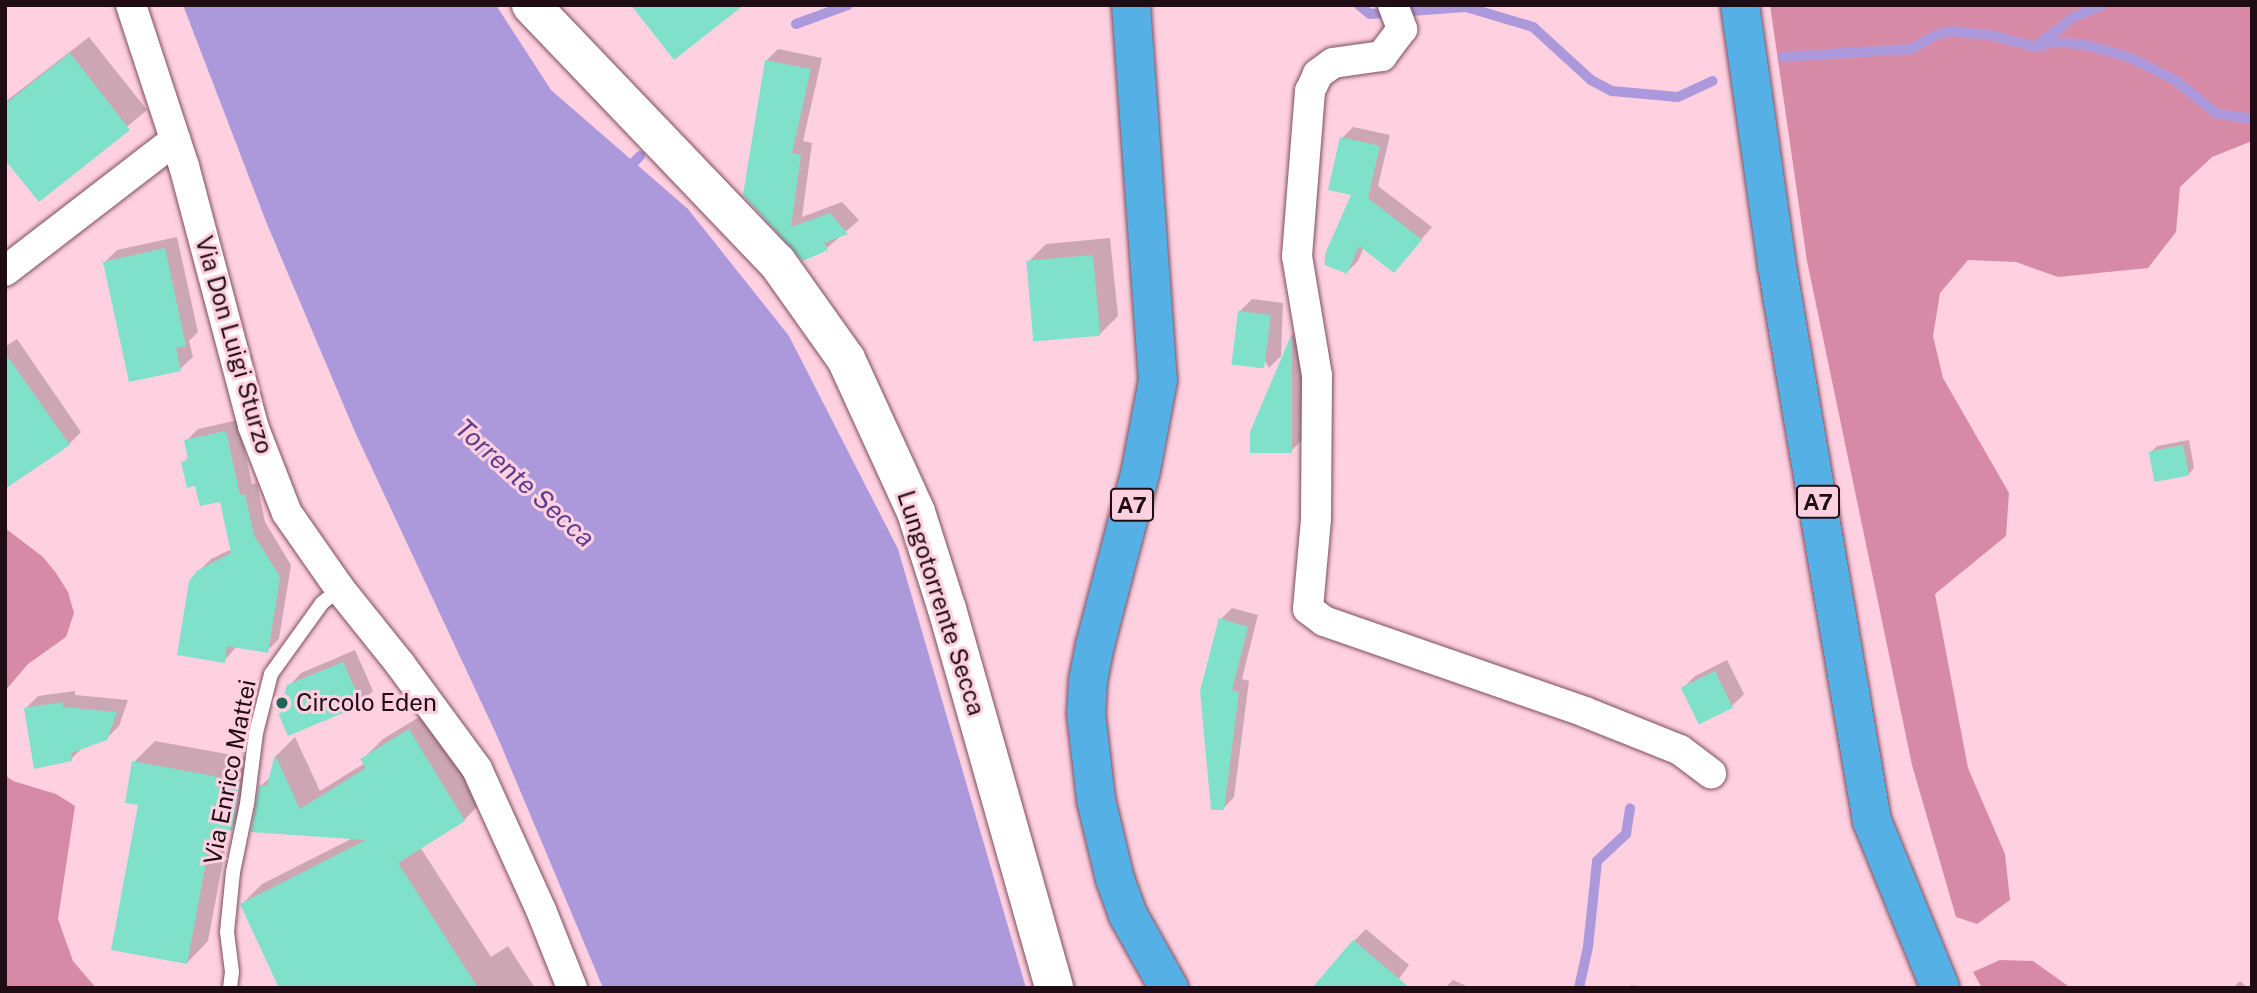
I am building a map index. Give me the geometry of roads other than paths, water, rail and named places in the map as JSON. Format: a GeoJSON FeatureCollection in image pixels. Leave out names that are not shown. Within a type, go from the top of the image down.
{"type":"FeatureCollection","features":[{"type":"Feature","properties":{"kind":"highway","name":"A7"},"geometry":{"type":"LineString","coordinates":[[1131,5],[1158,380],[1141,470],[1095,645],[1088,680],[1086,713],[1096,800],[1112,868],[1128,915],[1169,988]]}},
{"type":"Feature","properties":{"kind":"highway","name":"A7"},"geometry":{"type":"LineString","coordinates":[[1740,5],[1777,266],[1872,821],[1940,988]]}},
{"type":"Feature","properties":{"kind":"main road","name":"Lungotorrente Secca"},"geometry":{"type":"LineString","coordinates":[[531,5],[777,262],[846,359],[920,524],[947,609],[1054,988]]}},
{"type":"Feature","properties":{"kind":"street","name":"Via Don Luigi Sturzo"},"geometry":{"type":"LineString","coordinates":[[131,5],[175,140],[253,426],[287,513],[340,589],[400,664],[477,769],[541,909],[572,988]]}},
{"type":"Feature","properties":{"kind":"street"},"geometry":{"type":"LineString","coordinates":[[1394,5],[1402,29],[1382,56],[1333,63],[1318,74],[1310,91],[1297,256],[1317,375],[1316,519],[1308,609],[1324,621],[1585,712],[1680,750],[1711,773]]}},
{"type":"Feature","properties":{"kind":"street"},"geometry":{"type":"LineString","coordinates":[[5,271],[175,140]]}},
{"type":"Feature","properties":{"kind":"lane","name":"Via Enrico Mattei"},"geometry":{"type":"LineString","coordinates":[[230,988],[232,972],[227,932],[233,872],[247,804],[256,733],[271,674],[323,603],[340,589]]}},
{"type":"Feature","properties":{"kind":"water","name":"Torrente Secca"},"geometry":{"type":"Polygon","coordinates":[[[183,5],[496,5],[551,90],[688,209],[789,336],[898,549],[1026,988],[603,988],[498,738],[355,432],[267,224],[183,5]]]}},
{"type":"Feature","properties":{"kind":"waterway"},"geometry":{"type":"LineString","coordinates":[[796,24],[848,5]]}},
{"type":"Feature","properties":{"kind":"waterway"},"geometry":{"type":"LineString","coordinates":[[1359,5],[1370,14],[1466,7],[1533,27],[1591,80],[1612,91],[1678,97],[1713,81]]}},
{"type":"Feature","properties":{"kind":"waterway"},"geometry":{"type":"LineString","coordinates":[[2040,43],[2074,17],[2103,5]]}},
{"type":"Feature","properties":{"kind":"waterway"},"geometry":{"type":"LineString","coordinates":[[1783,57],[1911,49],[1936,35],[1953,31],[1995,36],[2035,47],[2054,42],[2086,45],[2131,58],[2175,80],[2217,114],[2252,119]]}},
{"type":"Feature","properties":{"kind":"waterway"},"geometry":{"type":"LineString","coordinates":[[625,172],[640,156]]}},
{"type":"Feature","properties":{"kind":"waterway"},"geometry":{"type":"LineString","coordinates":[[1579,988],[1588,947],[1597,861],[1626,834],[1630,808]]}},
{"type":"Feature","properties":{"kind":"place","name":"Circolo Eden"},"geometry":{"type":"Point","coordinates":[282,703]}}]}
